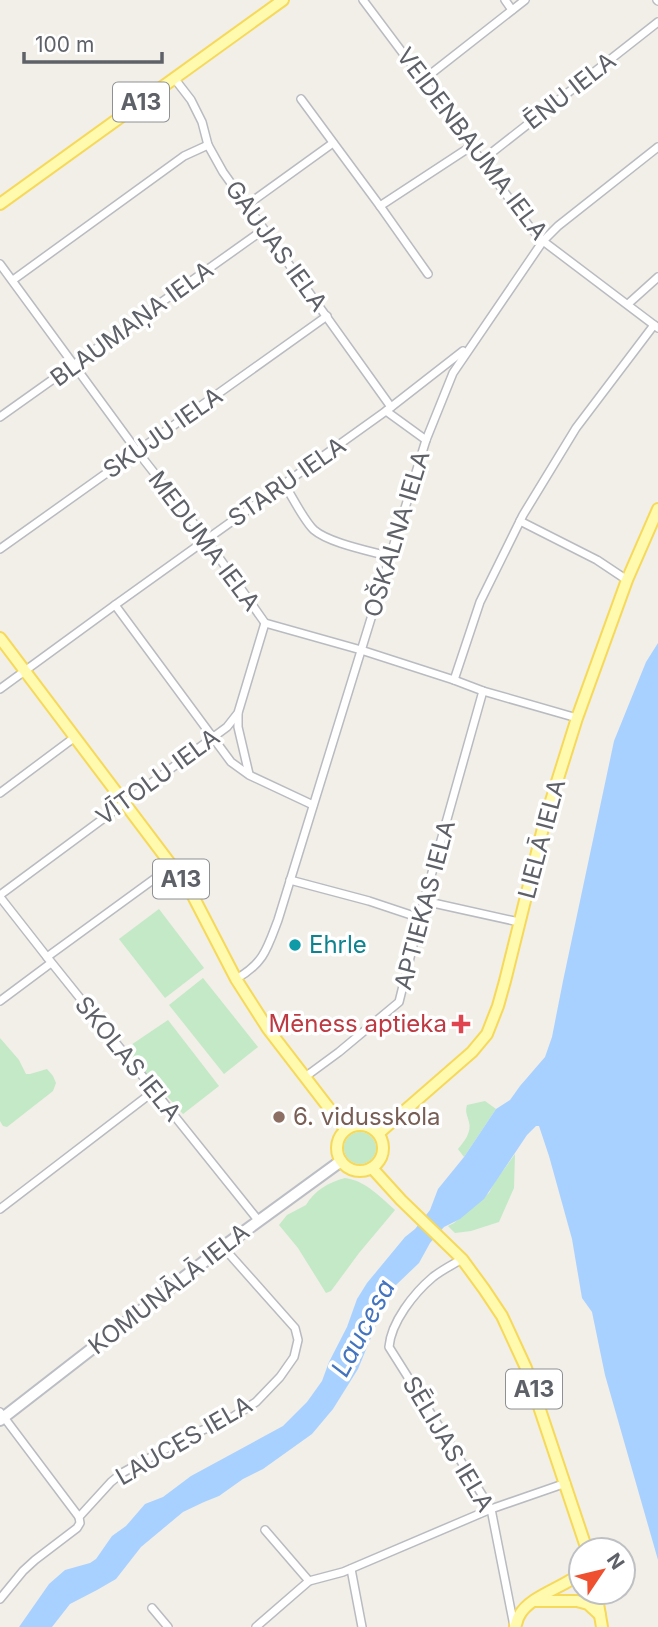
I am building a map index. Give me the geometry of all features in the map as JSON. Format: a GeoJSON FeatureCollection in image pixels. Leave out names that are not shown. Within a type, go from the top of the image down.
{"type":"FeatureCollection","features":[{"type":"Feature","properties":{"kind":"main road","name":"A13"},"geometry":{"type":"LineString","coordinates":[[0,204],[283,0]]}},
{"type":"Feature","properties":{"kind":"main road","name":"LIELĀ IELA"},"geometry":{"type":"LineString","coordinates":[[379,1133],[472,1052],[487,1034],[498,1006],[545,820],[577,718],[627,580],[658,509]]}},
{"type":"Feature","properties":{"kind":"main road","name":"A13"},"geometry":{"type":"LineString","coordinates":[[0,638],[172,866],[192,896],[236,979],[268,1029],[345,1129]]}},
{"type":"Feature","properties":{"kind":"main road"},"geometry":{"type":"LineString","coordinates":[[366,1125],[379,1133],[384,1148],[378,1163],[372,1168],[359,1171],[341,1161],[338,1141],[345,1129],[366,1125]]}},
{"type":"Feature","properties":{"kind":"main road","name":"A13"},"geometry":{"type":"LineString","coordinates":[[372,1168],[462,1259],[512,1334],[583,1536]]}},
{"type":"Feature","properties":{"kind":"main road"},"geometry":{"type":"LineString","coordinates":[[535,1601],[552,1589],[567,1583]]}},
{"type":"Feature","properties":{"kind":"main road"},"geometry":{"type":"LineString","coordinates":[[535,1601],[577,1601],[588,1604],[600,1615]]}},
{"type":"Feature","properties":{"kind":"main road","name":"SĒLIJAS IELA"},"geometry":{"type":"LineString","coordinates":[[515,1627],[525,1607],[535,1601]]}},
{"type":"Feature","properties":{"kind":"main road"},"geometry":{"type":"LineString","coordinates":[[598,1606],[602,1627]]}},
{"type":"Feature","properties":{"kind":"street","name":"VEIDENBAUMA IELA"},"geometry":{"type":"LineString","coordinates":[[363,0],[529,226],[543,241],[656,327]]}},
{"type":"Feature","properties":{"kind":"street"},"geometry":{"type":"LineString","coordinates":[[505,0],[512,10]]}},
{"type":"Feature","properties":{"kind":"street"},"geometry":{"type":"LineString","coordinates":[[423,80],[525,0]]}},
{"type":"Feature","properties":{"kind":"street","name":"ĒNU IELA"},"geometry":{"type":"LineString","coordinates":[[481,161],[658,22]]}},
{"type":"Feature","properties":{"kind":"street","name":"GAUJAS IELA"},"geometry":{"type":"LineString","coordinates":[[174,78],[191,100],[202,122],[208,145],[223,172],[263,230],[327,316],[389,409],[426,440]]}},
{"type":"Feature","properties":{"kind":"street"},"geometry":{"type":"LineString","coordinates":[[301,99],[428,274]]}},
{"type":"Feature","properties":{"kind":"street"},"geometry":{"type":"LineString","coordinates":[[247,205],[333,142]]}},
{"type":"Feature","properties":{"kind":"street"},"geometry":{"type":"LineString","coordinates":[[13,280],[184,156],[208,145]]}},
{"type":"Feature","properties":{"kind":"street"},"geometry":{"type":"LineString","coordinates":[[380,206],[470,147]]}},
{"type":"Feature","properties":{"kind":"street","name":"OŠKALNA IELA"},"geometry":{"type":"LineString","coordinates":[[236,979],[260,961],[278,920],[426,440],[453,373],[543,241],[558,226],[658,147]]}},
{"type":"Feature","properties":{"kind":"street","name":"BLAUMAŅA IELA"},"geometry":{"type":"LineString","coordinates":[[0,417],[263,230]]}},
{"type":"Feature","properties":{"kind":"street","name":"MEDUMA IELA"},"geometry":{"type":"LineString","coordinates":[[0,264],[137,452],[206,539],[265,623],[361,650],[484,691],[577,718]]}},
{"type":"Feature","properties":{"kind":"street"},"geometry":{"type":"LineString","coordinates":[[628,304],[658,277]]}},
{"type":"Feature","properties":{"kind":"street","name":"SKUJU IELA"},"geometry":{"type":"LineString","coordinates":[[0,549],[327,316]]}},
{"type":"Feature","properties":{"kind":"street"},"geometry":{"type":"LineString","coordinates":[[454,680],[480,602],[520,521],[576,428],[656,327]]}},
{"type":"Feature","properties":{"kind":"street","name":"STARU IELA"},"geometry":{"type":"LineString","coordinates":[[0,689],[389,409],[470,346]]}},
{"type":"Feature","properties":{"kind":"street"},"geometry":{"type":"LineString","coordinates":[[284,484],[312,529],[331,540],[391,557]]}},
{"type":"Feature","properties":{"kind":"street"},"geometry":{"type":"LineString","coordinates":[[520,521],[597,561],[627,580]]}},
{"type":"Feature","properties":{"kind":"street"},"geometry":{"type":"LineString","coordinates":[[115,605],[231,762],[249,775],[313,805]]}},
{"type":"Feature","properties":{"kind":"street","name":"VĪTOLU IELA"},"geometry":{"type":"LineString","coordinates":[[0,896],[227,727],[238,713],[265,623]]}},
{"type":"Feature","properties":{"kind":"street","name":"APTIEKAS IELA"},"geometry":{"type":"LineString","coordinates":[[305,1077],[399,1002],[424,901],[484,691]]}},
{"type":"Feature","properties":{"kind":"street"},"geometry":{"type":"LineString","coordinates":[[238,713],[238,727],[249,775]]}},
{"type":"Feature","properties":{"kind":"street"},"geometry":{"type":"LineString","coordinates":[[0,793],[75,737]]}},
{"type":"Feature","properties":{"kind":"street"},"geometry":{"type":"LineString","coordinates":[[0,1001],[172,866]]}},
{"type":"Feature","properties":{"kind":"street"},"geometry":{"type":"LineString","coordinates":[[290,880],[421,918]]}},
{"type":"Feature","properties":{"kind":"street","name":"SKOLAS IELA"},"geometry":{"type":"LineString","coordinates":[[0,896],[258,1220]]}},
{"type":"Feature","properties":{"kind":"street"},"geometry":{"type":"LineString","coordinates":[[424,901],[519,922]]}},
{"type":"Feature","properties":{"kind":"street"},"geometry":{"type":"LineString","coordinates":[[0,1209],[154,1091]]}},
{"type":"Feature","properties":{"kind":"street","name":"KOMUNĀLĀ IELA"},"geometry":{"type":"LineString","coordinates":[[1,1417],[258,1220],[341,1161]]}},
{"type":"Feature","properties":{"kind":"street","name":"LAUCES IELA"},"geometry":{"type":"LineString","coordinates":[[0,1600],[23,1571],[77,1528],[79,1517],[111,1482],[122,1473],[195,1433],[228,1420],[256,1402],[280,1377],[294,1357],[298,1334],[295,1328],[223,1247]]}},
{"type":"Feature","properties":{"kind":"street","name":"SĒLIJAS IELA"},"geometry":{"type":"LineString","coordinates":[[462,1259],[435,1276],[414,1298],[392,1329],[389,1347],[491,1509],[515,1627]]}},
{"type":"Feature","properties":{"kind":"street"},"geometry":{"type":"LineString","coordinates":[[1,1417],[79,1517]]}},
{"type":"Feature","properties":{"kind":"street"},"geometry":{"type":"LineString","coordinates":[[256,1627],[309,1581],[351,1569],[491,1509],[566,1483]]}},
{"type":"Feature","properties":{"kind":"street"},"geometry":{"type":"LineString","coordinates":[[265,1530],[309,1581]]}},
{"type":"Feature","properties":{"kind":"street"},"geometry":{"type":"LineString","coordinates":[[351,1569],[362,1627]]}},
{"type":"Feature","properties":{"kind":"street"},"geometry":{"type":"LineString","coordinates":[[152,1608],[168,1627]]}},
{"type":"Feature","properties":{"kind":"green space"},"geometry":{"type":"Polygon","coordinates":[[[159,909],[204,968],[165,998],[119,939],[159,909]]]}},
{"type":"Feature","properties":{"kind":"green space"},"geometry":{"type":"Polygon","coordinates":[[[203,978],[258,1047],[224,1074],[169,1005],[203,978]]]}},
{"type":"Feature","properties":{"kind":"green space"},"geometry":{"type":"Polygon","coordinates":[[[168,1020],[219,1086],[183,1114],[125,1049],[168,1020]]]}},
{"type":"Feature","properties":{"kind":"green space"},"geometry":{"type":"Polygon","coordinates":[[[0,1038],[19,1060],[26,1074],[47,1069],[56,1083],[53,1091],[7,1127],[0,1121],[0,1038]]]}},
{"type":"Feature","properties":{"kind":"green space"},"geometry":{"type":"Polygon","coordinates":[[[485,1101],[496,1109],[464,1157],[458,1149],[469,1129],[467,1105],[485,1101]]]}},
{"type":"Feature","properties":{"kind":"green space"},"geometry":{"type":"Polygon","coordinates":[[[360,1132],[372,1136],[376,1148],[372,1160],[360,1164],[348,1160],[344,1148],[348,1136],[360,1132]]]}},
{"type":"Feature","properties":{"kind":"green space"},"geometry":{"type":"Polygon","coordinates":[[[515,1154],[514,1188],[499,1222],[455,1233],[448,1226],[489,1193],[515,1154]]]}},
{"type":"Feature","properties":{"kind":"green space"},"geometry":{"type":"Polygon","coordinates":[[[345,1178],[366,1186],[395,1210],[331,1291],[326,1293],[298,1248],[279,1225],[287,1215],[306,1205],[322,1188],[345,1178]]]}},
{"type":"Feature","properties":{"kind":"water","name":"Laucesa"},"geometry":{"type":"Polygon","coordinates":[[[658,643],[658,1560],[605,1375],[592,1312],[582,1298],[572,1239],[549,1156],[539,1126],[536,1126],[527,1135],[484,1199],[460,1219],[444,1227],[430,1243],[419,1263],[388,1296],[358,1369],[333,1409],[312,1434],[219,1496],[183,1512],[141,1547],[116,1579],[70,1604],[52,1627],[19,1627],[49,1584],[65,1570],[96,1559],[112,1536],[126,1526],[145,1504],[163,1497],[191,1476],[283,1426],[307,1402],[322,1381],[357,1299],[367,1283],[430,1210],[438,1189],[464,1157],[496,1109],[510,1100],[545,1057],[552,1037],[614,741],[646,662],[658,643]]]}},
{"type":"Feature","properties":{"kind":"place","name":"Ehrle"},"geometry":{"type":"Point","coordinates":[295,945]}},
{"type":"Feature","properties":{"kind":"place","name":"Mēness aptieka"},"geometry":{"type":"Point","coordinates":[461,1024]}},
{"type":"Feature","properties":{"kind":"place","name":"6. vidusskola"},"geometry":{"type":"Point","coordinates":[279,1117]}}]}
